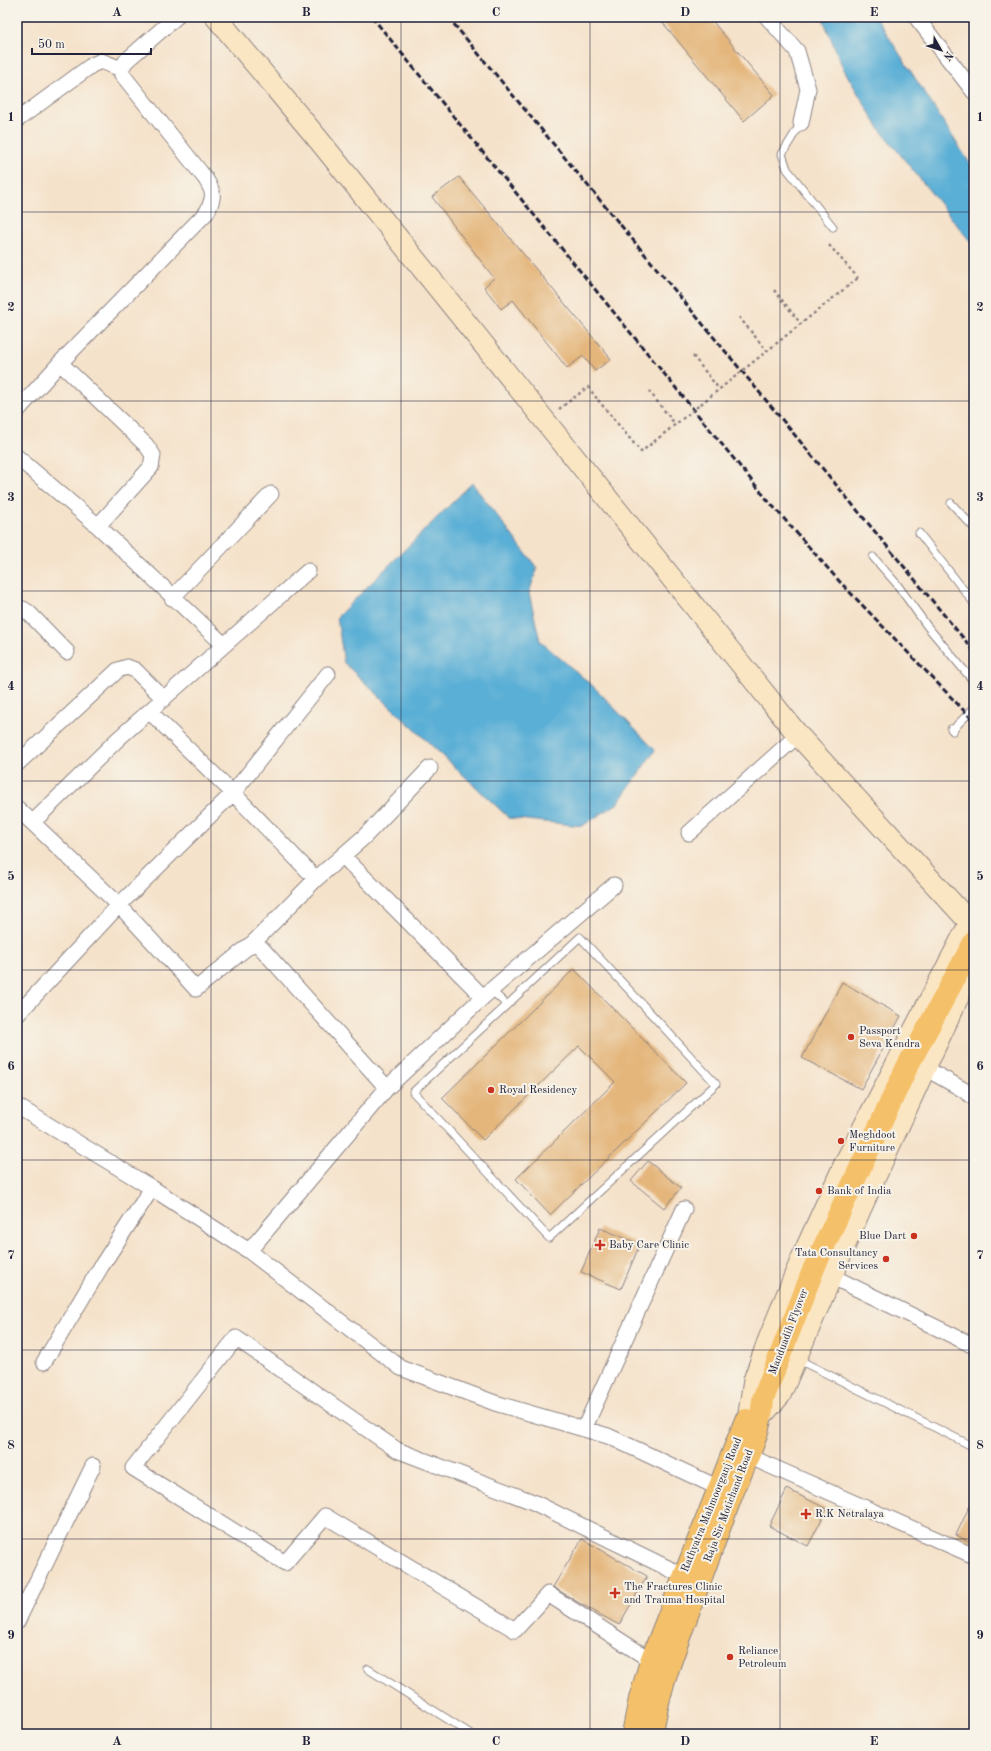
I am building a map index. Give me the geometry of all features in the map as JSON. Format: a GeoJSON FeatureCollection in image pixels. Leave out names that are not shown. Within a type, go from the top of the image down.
{"type":"FeatureCollection","features":[{"type":"Feature","properties":{"kind":"main road","name":"Manduadih Flyover"},"geometry":{"type":"LineString","coordinates":[[758,1409],[814,1268],[973,927]]}},
{"type":"Feature","properties":{"kind":"main road","name":"Raja Sir Motichand Road"},"geometry":{"type":"LineString","coordinates":[[652,1734],[659,1666],[748,1456],[758,1409]]}},
{"type":"Feature","properties":{"kind":"main road","name":"Rathyatra Mahmoorganj Road"},"geometry":{"type":"LineString","coordinates":[[633,1734],[640,1699],[659,1666],[684,1576],[719,1488],[758,1409]]}},
{"type":"Feature","properties":{"kind":"street"},"geometry":{"type":"LineString","coordinates":[[17,411],[60,364],[207,212],[212,200],[212,190],[205,178],[124,79],[121,73],[121,69],[126,61],[176,17]]}},
{"type":"Feature","properties":{"kind":"street"},"geometry":{"type":"LineString","coordinates":[[216,17],[318,139],[798,735],[973,927],[846,1161],[804,1253],[754,1380],[758,1409],[780,1395],[797,1359],[831,1276],[925,1068],[961,992],[974,971]]}},
{"type":"Feature","properties":{"kind":"street"},"geometry":{"type":"LineString","coordinates":[[767,17],[797,51],[808,89],[801,123]]}},
{"type":"Feature","properties":{"kind":"street"},"geometry":{"type":"LineString","coordinates":[[916,17],[974,92]]}},
{"type":"Feature","properties":{"kind":"street"},"geometry":{"type":"LineString","coordinates":[[17,120],[92,65],[101,61],[121,69]]}},
{"type":"Feature","properties":{"kind":"street"},"geometry":{"type":"LineString","coordinates":[[60,364],[146,444],[154,455],[151,466],[98,526]]}},
{"type":"Feature","properties":{"kind":"street"},"geometry":{"type":"LineString","coordinates":[[17,457],[98,526],[172,598],[223,644]]}},
{"type":"Feature","properties":{"kind":"street"},"geometry":{"type":"LineString","coordinates":[[172,598],[270,494]]}},
{"type":"Feature","properties":{"kind":"street"},"geometry":{"type":"LineString","coordinates":[[33,822],[119,738],[150,712],[223,644],[308,571]]}},
{"type":"Feature","properties":{"kind":"street"},"geometry":{"type":"LineString","coordinates":[[17,611],[23,609],[28,612],[67,652]]}},
{"type":"Feature","properties":{"kind":"street"},"geometry":{"type":"LineString","coordinates":[[17,764],[118,670],[127,667],[134,670],[164,699]]}},
{"type":"Feature","properties":{"kind":"street"},"geometry":{"type":"LineString","coordinates":[[17,1015],[119,905],[233,793],[328,674]]}},
{"type":"Feature","properties":{"kind":"street"},"geometry":{"type":"LineString","coordinates":[[150,712],[233,793],[316,879]]}},
{"type":"Feature","properties":{"kind":"street"},"geometry":{"type":"LineString","coordinates":[[689,833],[798,735]]}},
{"type":"Feature","properties":{"kind":"street"},"geometry":{"type":"LineString","coordinates":[[17,808],[119,905],[196,989],[255,941],[316,879],[343,856],[430,768]]}},
{"type":"Feature","properties":{"kind":"street"},"geometry":{"type":"LineString","coordinates":[[343,856],[487,994]]}},
{"type":"Feature","properties":{"kind":"street"},"geometry":{"type":"LineString","coordinates":[[249,1251],[387,1088],[487,994],[614,885]]}},
{"type":"Feature","properties":{"kind":"street"},"geometry":{"type":"LineString","coordinates":[[255,941],[387,1088]]}},
{"type":"Feature","properties":{"kind":"street"},"geometry":{"type":"LineString","coordinates":[[925,1068],[962,1089],[974,1098]]}},
{"type":"Feature","properties":{"kind":"street"},"geometry":{"type":"LineString","coordinates":[[17,1106],[152,1188],[249,1251],[401,1368],[495,1403],[608,1436],[719,1488]]}},
{"type":"Feature","properties":{"kind":"street"},"geometry":{"type":"LineString","coordinates":[[44,1362],[102,1265],[152,1188]]}},
{"type":"Feature","properties":{"kind":"street"},"geometry":{"type":"LineString","coordinates":[[584,1429],[684,1209]]}},
{"type":"Feature","properties":{"kind":"street"},"geometry":{"type":"LineString","coordinates":[[831,1276],[974,1346]]}},
{"type":"Feature","properties":{"kind":"street"},"geometry":{"type":"LineString","coordinates":[[659,1666],[548,1594],[515,1630],[326,1516],[285,1562],[133,1468],[236,1338],[397,1450],[533,1502],[684,1576]]}},
{"type":"Feature","properties":{"kind":"street"},"geometry":{"type":"LineString","coordinates":[[748,1456],[974,1556]]}},
{"type":"Feature","properties":{"kind":"street"},"geometry":{"type":"LineString","coordinates":[[17,1622],[93,1466]]}},
{"type":"Feature","properties":{"kind":"lane"},"geometry":{"type":"LineString","coordinates":[[801,123],[782,154],[787,168],[833,227]]}},
{"type":"Feature","properties":{"kind":"lane"},"geometry":{"type":"LineString","coordinates":[[952,503],[974,528]]}},
{"type":"Feature","properties":{"kind":"lane"},"geometry":{"type":"LineString","coordinates":[[919,533],[974,603]]}},
{"type":"Feature","properties":{"kind":"lane"},"geometry":{"type":"LineString","coordinates":[[872,557],[896,583],[927,626],[974,682]]}},
{"type":"Feature","properties":{"kind":"lane"},"geometry":{"type":"LineString","coordinates":[[950,729],[953,731],[974,708]]}},
{"type":"Feature","properties":{"kind":"lane"},"geometry":{"type":"LineString","coordinates":[[580,937],[716,1084],[549,1238],[413,1092],[507,1006],[580,937]]}},
{"type":"Feature","properties":{"kind":"lane"},"geometry":{"type":"LineString","coordinates":[[487,994],[507,1006]]}},
{"type":"Feature","properties":{"kind":"lane"},"geometry":{"type":"LineString","coordinates":[[797,1359],[974,1446]]}},
{"type":"Feature","properties":{"kind":"lane"},"geometry":{"type":"LineString","coordinates":[[368,1669],[470,1734]]}},
{"type":"Feature","properties":{"kind":"path"},"geometry":{"type":"LineString","coordinates":[[544,420],[588,387],[641,452],[858,278],[829,245]]}},
{"type":"Feature","properties":{"kind":"path"},"geometry":{"type":"LineString","coordinates":[[774,290],[801,324]]}},
{"type":"Feature","properties":{"kind":"path"},"geometry":{"type":"LineString","coordinates":[[739,317],[767,351]]}},
{"type":"Feature","properties":{"kind":"path"},"geometry":{"type":"LineString","coordinates":[[693,356],[719,389]]}},
{"type":"Feature","properties":{"kind":"path"},"geometry":{"type":"LineString","coordinates":[[649,391],[675,424]]}},
{"type":"Feature","properties":{"kind":"water"},"geometry":{"type":"Polygon","coordinates":[[[826,17],[876,17],[974,170],[974,246],[878,127],[843,68],[823,19],[826,17]]]}},
{"type":"Feature","properties":{"kind":"water"},"geometry":{"type":"Polygon","coordinates":[[[472,483],[537,568],[529,593],[540,641],[594,687],[655,750],[617,804],[582,826],[509,818],[344,663],[337,617],[472,483]]]}},
{"type":"Feature","properties":{"kind":"building"},"geometry":{"type":"Polygon","coordinates":[[[658,17],[709,17],[774,95],[744,121],[658,17]]]}},
{"type":"Feature","properties":{"kind":"building"},"geometry":{"type":"Polygon","coordinates":[[[459,177],[611,359],[595,371],[583,356],[567,368],[513,300],[501,309],[484,287],[494,278],[432,197],[459,177]]]}},
{"type":"Feature","properties":{"kind":"building","name":"Royal Residency"},"geometry":{"type":"Polygon","coordinates":[[[574,969],[686,1083],[550,1215],[516,1179],[615,1082],[579,1046],[483,1140],[442,1098],[574,969]]]}},
{"type":"Feature","properties":{"kind":"building","name":"Passport Seva Kendra"},"geometry":{"type":"Polygon","coordinates":[[[842,982],[901,1016],[861,1089],[802,1058],[842,982]]]}},
{"type":"Feature","properties":{"kind":"building"},"geometry":{"type":"Polygon","coordinates":[[[648,1161],[681,1188],[664,1208],[631,1181],[648,1161]]]}},
{"type":"Feature","properties":{"kind":"building"},"geometry":{"type":"Polygon","coordinates":[[[600,1228],[640,1244],[621,1289],[581,1272],[600,1228]]]}},
{"type":"Feature","properties":{"kind":"building"},"geometry":{"type":"Polygon","coordinates":[[[787,1489],[827,1509],[808,1546],[769,1526],[787,1489]]]}},
{"type":"Feature","properties":{"kind":"building"},"geometry":{"type":"Polygon","coordinates":[[[974,1497],[974,1544],[956,1535],[974,1497]]]}},
{"type":"Feature","properties":{"kind":"building"},"geometry":{"type":"Polygon","coordinates":[[[582,1539],[647,1576],[619,1625],[553,1587],[582,1539]]]}},
{"type":"Feature","properties":{"kind":"railway"},"geometry":{"type":"LineString","coordinates":[[372,17],[770,503],[840,582],[974,721]]}},
{"type":"Feature","properties":{"kind":"railway"},"geometry":{"type":"LineString","coordinates":[[448,17],[974,651]]}},
{"type":"Feature","properties":{"kind":"place","name":"Passport Seva Kendra"},"geometry":{"type":"Point","coordinates":[851,1037]}},
{"type":"Feature","properties":{"kind":"place","name":"Royal Residency"},"geometry":{"type":"Point","coordinates":[491,1090]}},
{"type":"Feature","properties":{"kind":"place","name":"Meghdoot Furniture"},"geometry":{"type":"Point","coordinates":[841,1141]}},
{"type":"Feature","properties":{"kind":"place","name":"Bank of India"},"geometry":{"type":"Point","coordinates":[819,1191]}},
{"type":"Feature","properties":{"kind":"place","name":"Blue Dart"},"geometry":{"type":"Point","coordinates":[914,1236]}},
{"type":"Feature","properties":{"kind":"place","name":"Baby Care Clinic"},"geometry":{"type":"Point","coordinates":[600,1245]}},
{"type":"Feature","properties":{"kind":"place","name":"Tata Consultancy Services"},"geometry":{"type":"Point","coordinates":[886,1259]}},
{"type":"Feature","properties":{"kind":"place","name":"R.K Netralaya"},"geometry":{"type":"Point","coordinates":[806,1514]}},
{"type":"Feature","properties":{"kind":"place","name":"The Fractures Clinic and Trauma Hospital"},"geometry":{"type":"Point","coordinates":[615,1593]}},
{"type":"Feature","properties":{"kind":"place","name":"Reliance Petroleum"},"geometry":{"type":"Point","coordinates":[730,1657]}}]}
